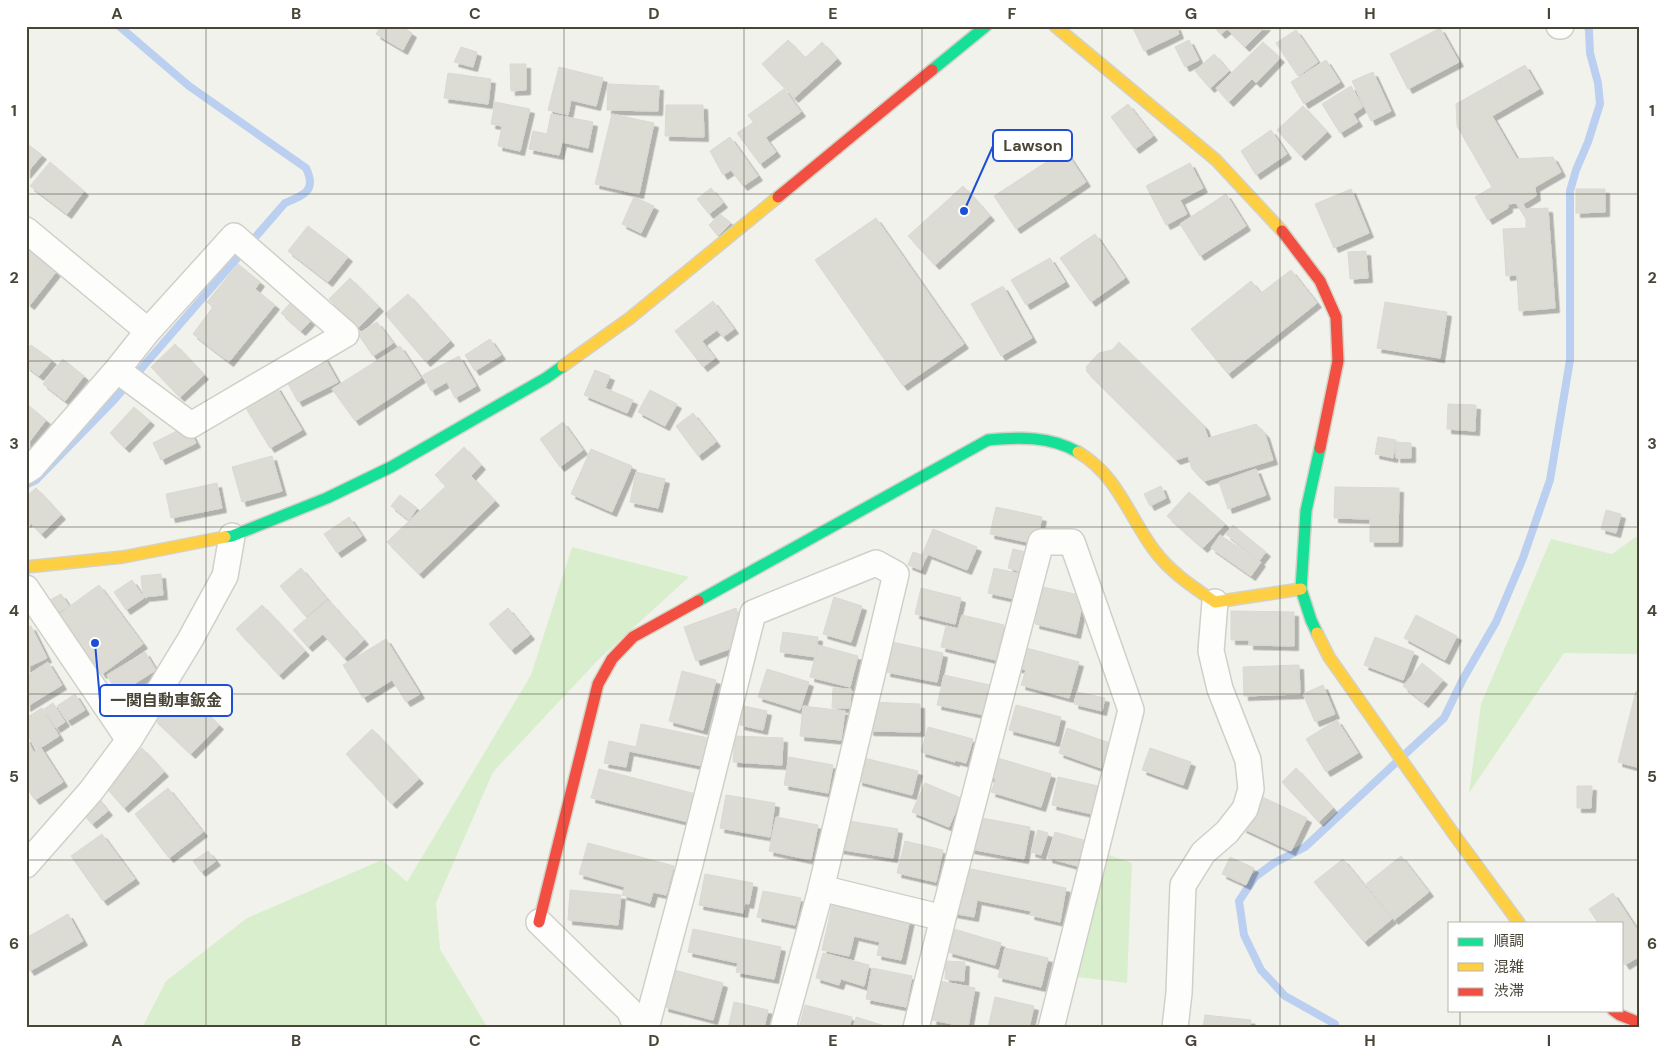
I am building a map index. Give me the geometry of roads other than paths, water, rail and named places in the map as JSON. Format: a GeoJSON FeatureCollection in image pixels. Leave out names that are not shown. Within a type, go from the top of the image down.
{"type":"FeatureCollection","features":[{"type":"Feature","properties":{"kind":"street"},"geometry":{"type":"LineString","coordinates":[[26,567],[123,557],[232,536],[327,498],[391,467],[546,378],[630,318],[986,26]]}},
{"type":"Feature","properties":{"kind":"street"},"geometry":{"type":"LineString","coordinates":[[1055,26],[1216,160],[1282,231],[1320,281],[1336,317],[1338,361],[1306,511],[1300,589],[1311,620],[1329,657],[1518,922]]}},
{"type":"Feature","properties":{"kind":"street"},"geometry":{"type":"LineString","coordinates":[[26,230],[148,331]]}},
{"type":"Feature","properties":{"kind":"street"},"geometry":{"type":"LineString","coordinates":[[26,471],[32,467],[117,370],[148,331],[234,236],[346,334],[191,425],[117,370]]}},
{"type":"Feature","properties":{"kind":"street"},"geometry":{"type":"LineString","coordinates":[[637,1028],[629,1010],[539,922],[598,684],[606,666],[633,637],[988,440],[1015,437],[1039,438],[1061,443],[1097,466],[1112,482],[1155,551],[1177,575],[1215,602],[1300,589]]}},
{"type":"Feature","properties":{"kind":"street"},"geometry":{"type":"LineString","coordinates":[[26,865],[91,791],[129,740],[190,640],[225,576],[232,536]]}},
{"type":"Feature","properties":{"kind":"street"},"geometry":{"type":"LineString","coordinates":[[916,1028],[1042,542],[1072,542],[1132,710],[1052,1028]]}},
{"type":"Feature","properties":{"kind":"street"},"geometry":{"type":"LineString","coordinates":[[646,1028],[690,864],[753,613],[876,563],[896,574],[821,888],[783,1028]]}},
{"type":"Feature","properties":{"kind":"street"},"geometry":{"type":"LineString","coordinates":[[26,588],[129,740]]}},
{"type":"Feature","properties":{"kind":"street"},"geometry":{"type":"LineString","coordinates":[[1174,1028],[1179,993],[1183,885],[1203,853],[1227,832],[1245,809],[1251,789],[1248,760],[1220,689],[1210,651],[1215,602]]}},
{"type":"Feature","properties":{"kind":"street"},"geometry":{"type":"LineString","coordinates":[[821,888],[943,918]]}},
{"type":"Feature","properties":{"kind":"street"},"geometry":{"type":"LineString","coordinates":[[1616,1012],[1640,1022]]}},
{"type":"Feature","properties":{"kind":"waterway"},"geometry":{"type":"LineString","coordinates":[[26,485],[36,480],[114,400],[285,203],[303,194],[309,187],[310,182],[306,168],[189,86],[119,26]]}},
{"type":"Feature","properties":{"kind":"waterway"},"geometry":{"type":"LineString","coordinates":[[1335,1028],[1335,1024],[1285,996],[1261,970],[1244,935],[1239,901],[1255,877],[1274,863],[1305,847],[1444,718],[1463,679],[1496,622],[1523,558],[1550,480],[1570,360],[1570,191],[1600,104],[1587,26]]}},
{"type":"Feature","properties":{"kind":"place","name":"Lawson"},"geometry":{"type":"Point","coordinates":[964,211]}},
{"type":"Feature","properties":{"kind":"place","name":"一関自動車鈑金"},"geometry":{"type":"Point","coordinates":[95,643]}}]}
